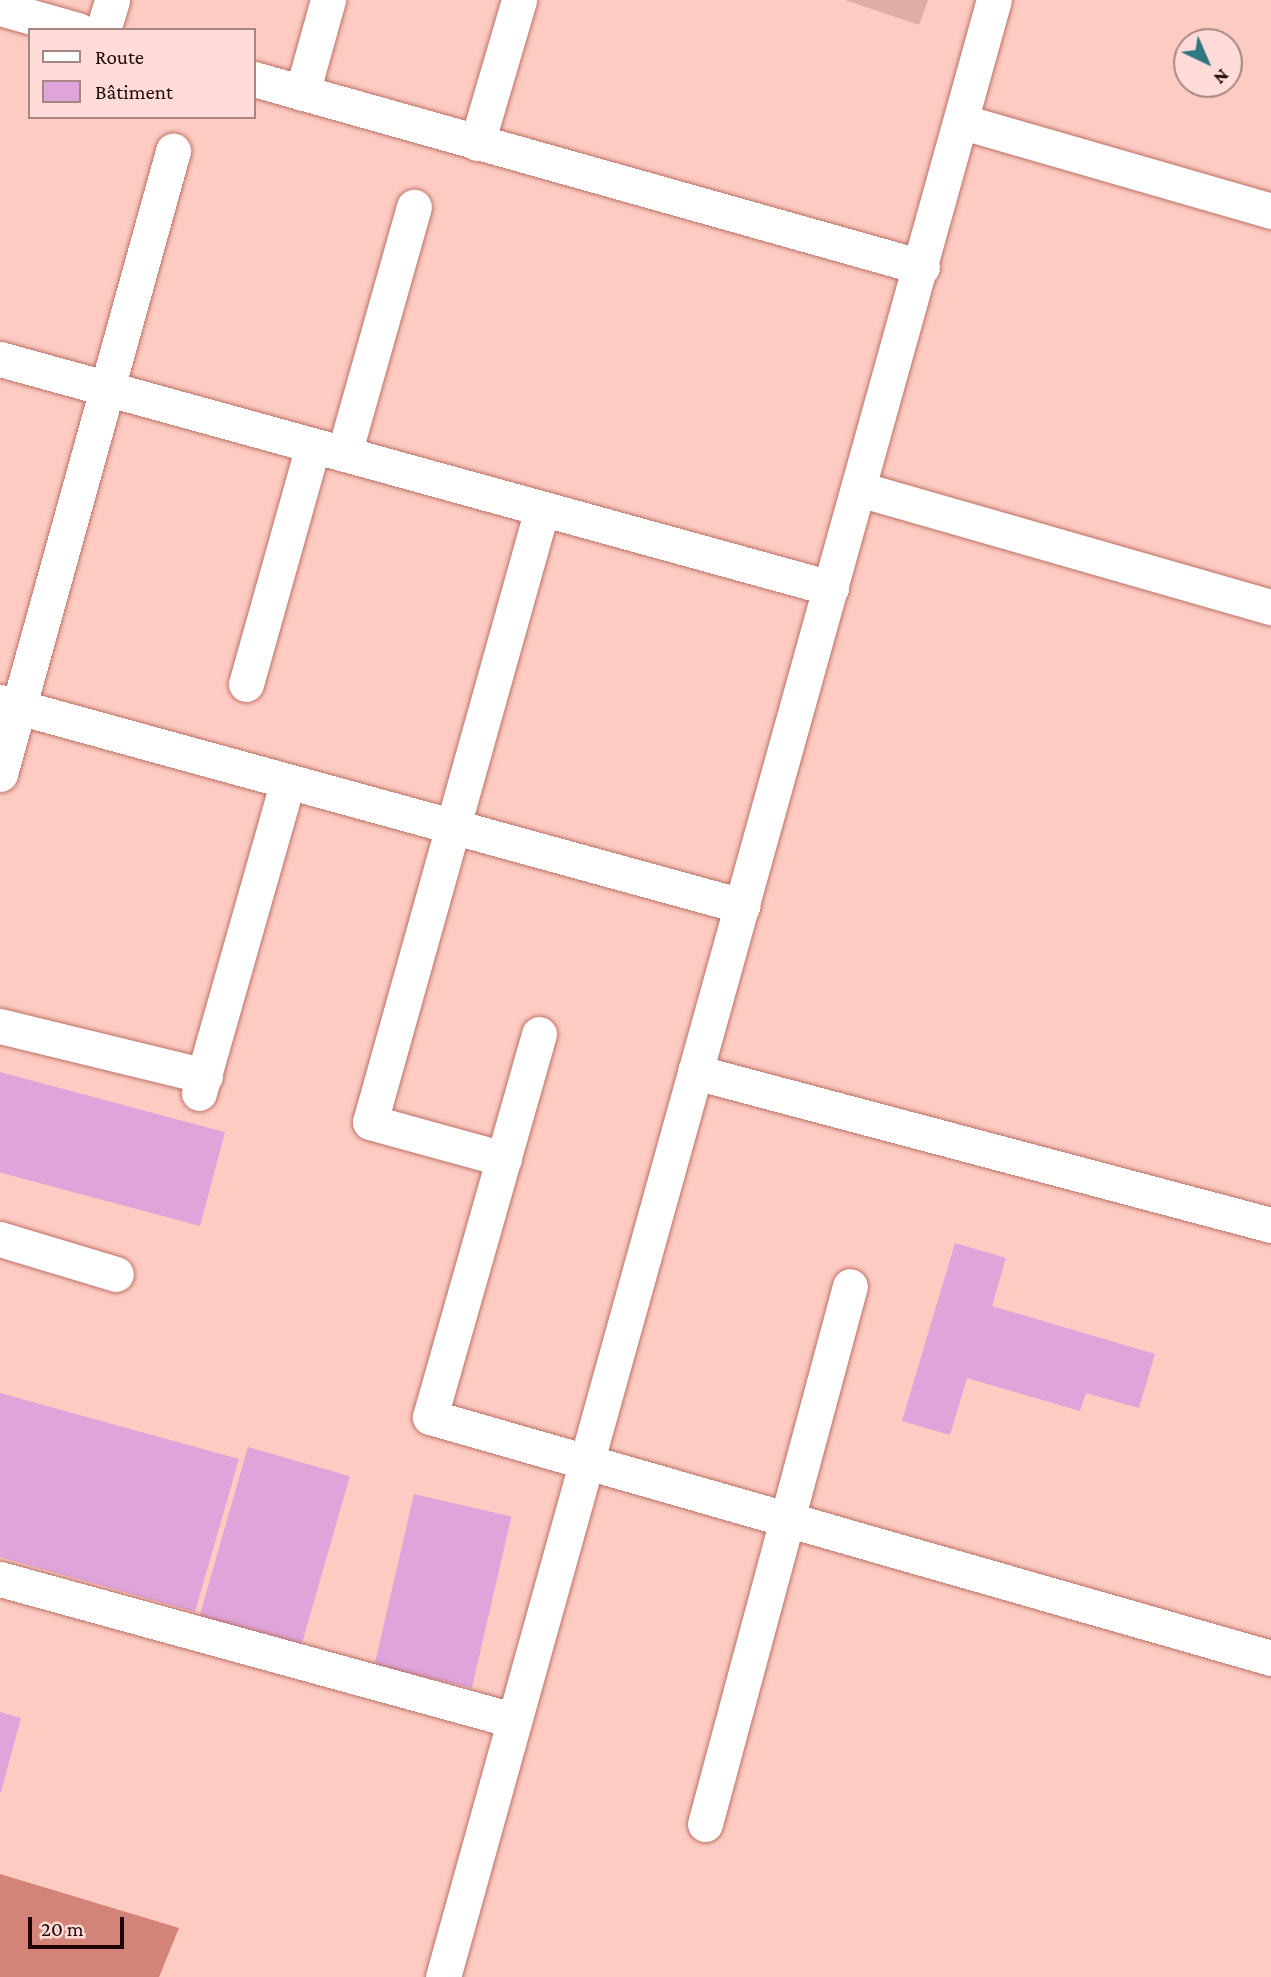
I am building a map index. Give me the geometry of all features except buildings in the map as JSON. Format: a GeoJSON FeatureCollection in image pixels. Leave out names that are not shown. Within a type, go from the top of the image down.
{"type":"FeatureCollection","features":[{"type":"Feature","properties":{"kind":"street"},"geometry":{"type":"LineString","coordinates":[[104,28],[112,0]]}},
{"type":"Feature","properties":{"kind":"street"},"geometry":{"type":"LineString","coordinates":[[302,93],[328,0]]}},
{"type":"Feature","properties":{"kind":"street"},"geometry":{"type":"LineString","coordinates":[[477,143],[519,0]]}},
{"type":"Feature","properties":{"kind":"street"},"geometry":{"type":"LineString","coordinates":[[443,1977],[985,44],[994,0]]}},
{"type":"Feature","properties":{"kind":"street"},"geometry":{"type":"LineString","coordinates":[[985,44],[1012,0]]}},
{"type":"Feature","properties":{"kind":"street"},"geometry":{"type":"LineString","coordinates":[[0,8],[71,28]]}},
{"type":"Feature","properties":{"kind":"street"},"geometry":{"type":"LineString","coordinates":[[256,80],[922,267]]}},
{"type":"Feature","properties":{"kind":"street"},"geometry":{"type":"LineString","coordinates":[[963,121],[1271,211]]}},
{"type":"Feature","properties":{"kind":"street"},"geometry":{"type":"LineString","coordinates":[[0,774],[8,704],[106,388],[173,151]]}},
{"type":"Feature","properties":{"kind":"street"},"geometry":{"type":"LineString","coordinates":[[246,684],[414,207]]}},
{"type":"Feature","properties":{"kind":"street"},"geometry":{"type":"LineString","coordinates":[[0,359],[831,589]]}},
{"type":"Feature","properties":{"kind":"street"},"geometry":{"type":"LineString","coordinates":[[859,489],[1271,607]]}},
{"type":"Feature","properties":{"kind":"street"},"geometry":{"type":"LineString","coordinates":[[504,1158],[370,1122],[542,509]]}},
{"type":"Feature","properties":{"kind":"street"},"geometry":{"type":"LineString","coordinates":[[8,704],[742,906]]}},
{"type":"Feature","properties":{"kind":"street"},"geometry":{"type":"LineString","coordinates":[[0,1026],[202,1084],[288,781]]}},
{"type":"Feature","properties":{"kind":"street"},"geometry":{"type":"LineString","coordinates":[[539,1034],[430,1417],[1271,1658]]}},
{"type":"Feature","properties":{"kind":"street"},"geometry":{"type":"LineString","coordinates":[[695,1072],[1271,1225]]}},
{"type":"Feature","properties":{"kind":"street"},"geometry":{"type":"LineString","coordinates":[[0,1239],[116,1273]]}},
{"type":"Feature","properties":{"kind":"street"},"geometry":{"type":"LineString","coordinates":[[705,1824],[850,1286]]}},
{"type":"Feature","properties":{"kind":"street"},"geometry":{"type":"LineString","coordinates":[[0,1579],[513,1720]]}},
{"type":"Feature","properties":{"kind":"shaded area"},"geometry":{"type":"Polygon","coordinates":[[[845,0],[928,0],[919,25],[845,0]]]}},
{"type":"Feature","properties":{"kind":"shaded area"},"geometry":{"type":"Polygon","coordinates":[[[0,1874],[179,1928],[159,1977],[0,1977],[0,1874]]]}}]}
